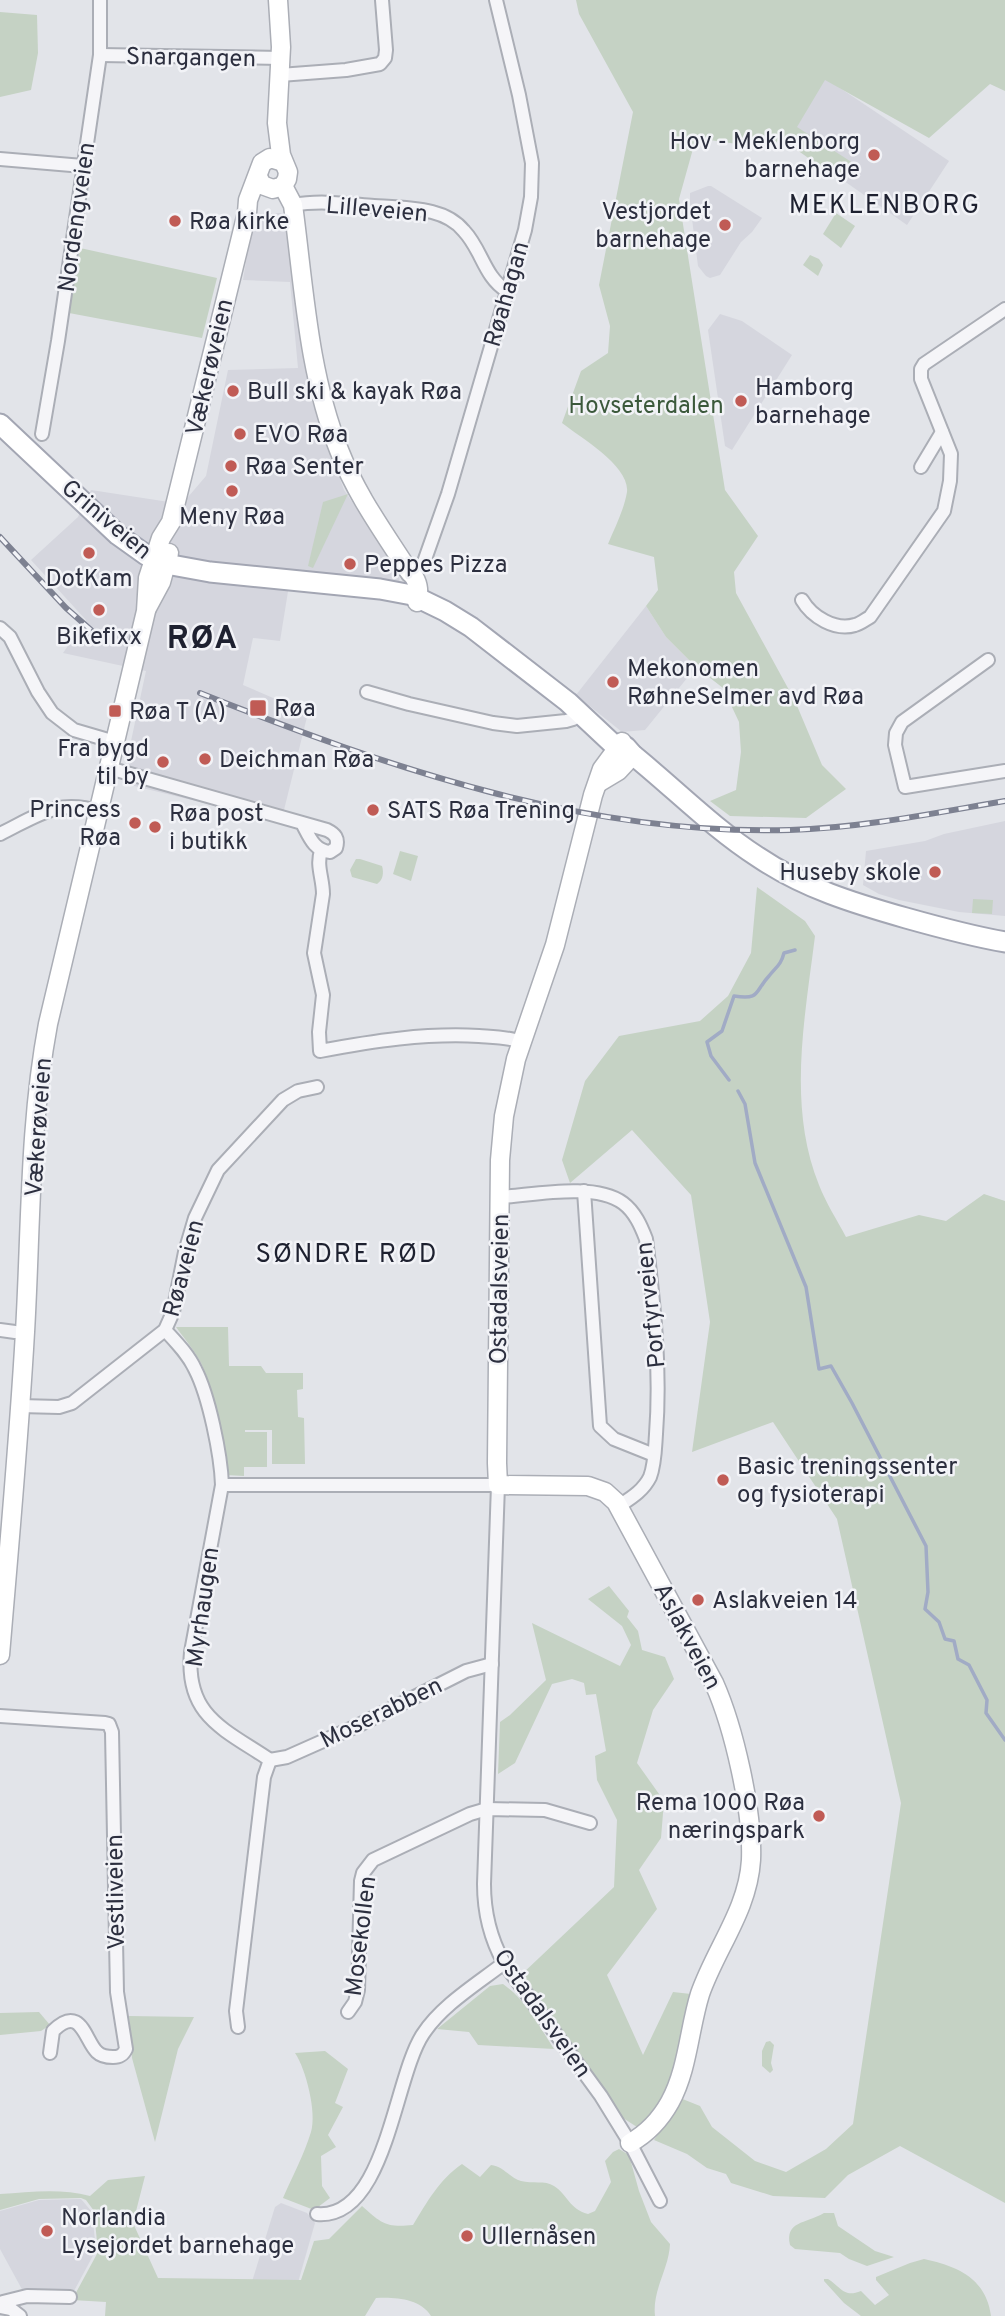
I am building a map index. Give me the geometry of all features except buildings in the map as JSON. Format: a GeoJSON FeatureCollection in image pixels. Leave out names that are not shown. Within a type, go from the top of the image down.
{"type":"FeatureCollection","features":[{"type":"Feature","properties":{"kind":"main road","name":"Griniveien"},"geometry":{"type":"LineString","coordinates":[[0,424],[118,535],[139,551],[160,562],[210,572],[359,588],[412,589]]}},
{"type":"Feature","properties":{"kind":"main road"},"geometry":{"type":"LineString","coordinates":[[412,589],[471,627],[582,715],[594,730],[624,749],[755,856],[817,890],[880,911],[1005,942]]}},
{"type":"Feature","properties":{"kind":"main road"},"geometry":{"type":"LineString","coordinates":[[880,911],[1005,929]]}},
{"type":"Feature","properties":{"kind":"street","name":"Nordengveien"},"geometry":{"type":"LineString","coordinates":[[42,434],[100,55],[100,0]]}},
{"type":"Feature","properties":{"kind":"street"},"geometry":{"type":"LineString","coordinates":[[278,0],[281,66],[274,161],[287,168],[288,176],[270,184],[293,205],[316,374],[331,428],[366,508],[412,589]]}},
{"type":"Feature","properties":{"kind":"street","name":"Snargangen"},"geometry":{"type":"LineString","coordinates":[[100,55],[346,70],[380,64],[385,58],[386,50],[382,0]]}},
{"type":"Feature","properties":{"kind":"street","name":"Røahagan"},"geometry":{"type":"LineString","coordinates":[[412,589],[447,496],[525,230],[532,179],[531,163],[519,95],[496,0]]}},
{"type":"Feature","properties":{"kind":"street"},"geometry":{"type":"LineString","coordinates":[[0,159],[83,166]]}},
{"type":"Feature","properties":{"kind":"street","name":"Vækerøveien"},"geometry":{"type":"LineString","coordinates":[[0,1655],[2,1602],[20,1406],[35,1124],[42,1056],[146,611],[161,582],[160,562],[172,537],[171,522],[247,212],[270,184],[259,166],[274,161]]}},
{"type":"Feature","properties":{"kind":"street","name":"Lilleveien"},"geometry":{"type":"LineString","coordinates":[[293,205],[324,202],[411,208],[444,216],[470,237],[490,277],[507,291]]}},
{"type":"Feature","properties":{"kind":"street"},"geometry":{"type":"LineString","coordinates":[[802,600],[809,612],[831,624],[854,626],[870,617],[944,511],[950,481],[951,454],[921,379],[921,369],[957,340],[1005,309]]}},
{"type":"Feature","properties":{"kind":"street"},"geometry":{"type":"LineString","coordinates":[[921,467],[943,432]]}},
{"type":"Feature","properties":{"kind":"street"},"geometry":{"type":"LineString","coordinates":[[0,628],[10,637],[38,692],[57,718],[74,730],[115,742]]}},
{"type":"Feature","properties":{"kind":"street"},"geometry":{"type":"LineString","coordinates":[[988,660],[902,722],[896,733],[895,745],[905,787],[1005,771]]}},
{"type":"Feature","properties":{"kind":"street"},"geometry":{"type":"LineString","coordinates":[[367,692],[463,717],[517,726],[566,722],[582,715]]}},
{"type":"Feature","properties":{"kind":"street","name":"Ostadalsveien"},"geometry":{"type":"LineString","coordinates":[[624,749],[618,771],[598,783],[591,801],[551,959],[510,1080],[503,1116],[498,1485],[485,1903],[492,1938],[504,1963],[580,2066],[630,2143],[660,2201]]}},
{"type":"Feature","properties":{"kind":"street"},"geometry":{"type":"LineString","coordinates":[[109,768],[327,830],[335,836],[338,842],[336,848],[330,852],[321,850],[313,843],[302,823]]}},
{"type":"Feature","properties":{"kind":"street"},"geometry":{"type":"LineString","coordinates":[[0,834],[57,808],[79,806],[100,812]]}},
{"type":"Feature","properties":{"kind":"street"},"geometry":{"type":"LineString","coordinates":[[321,850],[318,864],[323,894],[314,953],[324,995],[319,1032],[320,1051],[436,1035],[500,1037],[522,1042]]}},
{"type":"Feature","properties":{"kind":"street","name":"Røaveien"},"geometry":{"type":"LineString","coordinates":[[20,1406],[59,1408],[72,1403],[165,1330],[173,1312],[185,1251],[195,1218],[218,1170],[283,1100],[298,1091],[317,1087]]}},
{"type":"Feature","properties":{"kind":"street"},"geometry":{"type":"LineString","coordinates":[[584,1191],[600,1426],[614,1439],[654,1455]]}},
{"type":"Feature","properties":{"kind":"street","name":"Porfyrveien"},"geometry":{"type":"LineString","coordinates":[[500,1196],[584,1191],[606,1194],[622,1203],[636,1217],[646,1239],[657,1329],[658,1398],[654,1455],[651,1473],[645,1486],[619,1506]]}},
{"type":"Feature","properties":{"kind":"street"},"geometry":{"type":"LineString","coordinates":[[0,1330],[15,1332]]}},
{"type":"Feature","properties":{"kind":"street","name":"Myrhaugen"},"geometry":{"type":"LineString","coordinates":[[165,1330],[182,1348],[203,1387],[219,1455],[222,1485],[191,1652],[190,1674],[198,1700],[208,1718],[270,1760]]}},
{"type":"Feature","properties":{"kind":"street","name":"Aslakveien"},"geometry":{"type":"LineString","coordinates":[[222,1485],[589,1486],[605,1492],[619,1506],[718,1691],[738,1759],[751,1846],[746,1893],[702,1990],[675,2092],[654,2126],[630,2143]]}},
{"type":"Feature","properties":{"kind":"street","name":"Moserabben"},"geometry":{"type":"LineString","coordinates":[[270,1760],[287,1757],[359,1725],[466,1671],[492,1664]]}},
{"type":"Feature","properties":{"kind":"street","name":"Vestliveien"},"geometry":{"type":"LineString","coordinates":[[0,1716],[64,1718],[105,1723],[109,1724],[112,1731],[117,1992],[119,2015],[127,2041],[126,2049],[119,2056],[101,2055],[94,2049],[83,2027],[76,2023],[67,2023],[53,2031],[50,2053]]}},
{"type":"Feature","properties":{"kind":"street"},"geometry":{"type":"LineString","coordinates":[[238,2027],[236,2011],[264,1777],[270,1760]]}},
{"type":"Feature","properties":{"kind":"street"},"geometry":{"type":"LineString","coordinates":[[487,1809],[545,1810],[590,1824]]}},
{"type":"Feature","properties":{"kind":"street","name":"Mosekollen"},"geometry":{"type":"LineString","coordinates":[[348,2012],[355,2002],[358,1990],[361,1881],[367,1866],[381,1855],[470,1814],[487,1809]]}},
{"type":"Feature","properties":{"kind":"street"},"geometry":{"type":"LineString","coordinates":[[317,2214],[342,2209],[354,2201],[369,2180],[389,2129],[411,2058],[424,2032],[449,2007],[504,1963]]}},
{"type":"Feature","properties":{"kind":"street"},"geometry":{"type":"LineString","coordinates":[[1,2305],[27,2296],[70,2297]]}},
{"type":"Feature","properties":{"kind":"street"},"geometry":{"type":"LineString","coordinates":[[1,2305],[20,2316]]}},
{"type":"Feature","properties":{"kind":"shaded area","name":"Hov - Meklenborg barnehage"},"geometry":{"type":"Polygon","coordinates":[[[819,74],[949,161],[907,225],[777,134],[819,74]]]}},
{"type":"Feature","properties":{"kind":"shaded area","name":"Vestjordet barnehage"},"geometry":{"type":"Polygon","coordinates":[[[708,186],[762,218],[741,242],[720,275],[710,278],[698,266],[690,203],[690,193],[708,186]]]}},
{"type":"Feature","properties":{"kind":"shaded area"},"geometry":{"type":"Polygon","coordinates":[[[254,213],[286,213],[311,398],[344,490],[400,571],[399,586],[291,573],[280,641],[253,638],[243,685],[308,713],[281,822],[122,783],[146,671],[63,653],[86,620],[31,560],[78,517],[91,490],[182,504],[206,476],[228,370],[298,368],[290,282],[243,280],[254,213]]]}},
{"type":"Feature","properties":{"kind":"shaded area","name":"Hamborg barnehage"},"geometry":{"type":"Polygon","coordinates":[[[720,314],[742,321],[792,355],[732,450],[725,446],[708,330],[720,314]]]}},
{"type":"Feature","properties":{"kind":"shaded area"},"geometry":{"type":"Polygon","coordinates":[[[646,606],[666,637],[696,667],[645,730],[622,732],[576,695],[646,606]]]}},
{"type":"Feature","properties":{"kind":"shaded area","name":"Huseby skole"},"geometry":{"type":"Polygon","coordinates":[[[1005,821],[1005,916],[959,912],[899,900],[879,894],[863,885],[866,851],[925,841],[944,834],[1005,821]]]}},
{"type":"Feature","properties":{"kind":"shaded area","name":"Norlandia Lysejordet barnehage"},"geometry":{"type":"Polygon","coordinates":[[[81,2199],[92,2212],[96,2250],[74,2291],[24,2293],[0,2249],[0,2211],[39,2200],[81,2199]]]}},
{"type":"Feature","properties":{"kind":"shaded area"},"geometry":{"type":"Polygon","coordinates":[[[281,2203],[307,2213],[315,2223],[297,2286],[247,2298],[275,2207],[281,2203]]]}},
{"type":"Feature","properties":{"kind":"green space","name":"Hovseterdalen"},"geometry":{"type":"Polygon","coordinates":[[[576,0],[1005,0],[1005,91],[990,84],[929,138],[825,80],[797,127],[853,163],[841,181],[780,138],[771,149],[696,138],[679,199],[725,490],[758,536],[734,572],[736,593],[795,701],[822,765],[846,789],[806,818],[730,816],[710,801],[736,790],[741,752],[739,722],[723,688],[696,667],[666,637],[646,606],[658,590],[654,557],[608,544],[622,512],[627,492],[621,472],[603,453],[562,423],[581,371],[608,353],[610,326],[599,285],[633,112],[579,14],[576,0]]]}},
{"type":"Feature","properties":{"kind":"green space"},"geometry":{"type":"Polygon","coordinates":[[[0,12],[37,15],[38,53],[31,90],[0,97],[0,12]]]}},
{"type":"Feature","properties":{"kind":"green space"},"geometry":{"type":"Polygon","coordinates":[[[836,213],[855,226],[841,248],[823,234],[836,213]]]}},
{"type":"Feature","properties":{"kind":"green space"},"geometry":{"type":"Polygon","coordinates":[[[80,248],[217,278],[202,338],[69,313],[80,248]]]}},
{"type":"Feature","properties":{"kind":"green space"},"geometry":{"type":"Polygon","coordinates":[[[810,255],[819,259],[823,265],[818,276],[803,265],[810,255]]]}},
{"type":"Feature","properties":{"kind":"green space"},"geometry":{"type":"Polygon","coordinates":[[[348,494],[313,568],[308,566],[323,502],[348,494]]]}},
{"type":"Feature","properties":{"kind":"green space"},"geometry":{"type":"Polygon","coordinates":[[[400,851],[418,856],[411,881],[393,874],[400,851]]]}},
{"type":"Feature","properties":{"kind":"green space"},"geometry":{"type":"Polygon","coordinates":[[[356,859],[382,866],[382,876],[377,884],[352,877],[350,870],[356,859]]]}},
{"type":"Feature","properties":{"kind":"green space"},"geometry":{"type":"Polygon","coordinates":[[[757,887],[805,921],[815,936],[801,1061],[803,1124],[819,1185],[846,1237],[919,1215],[946,1221],[984,1194],[1005,1201],[1005,2203],[900,2146],[848,2175],[825,2198],[773,2196],[731,2183],[726,2174],[707,2168],[687,2154],[654,2140],[680,2098],[700,2106],[712,2127],[755,2161],[786,2172],[826,2149],[853,2124],[901,1803],[837,1519],[773,1422],[692,1452],[710,1322],[691,1195],[632,1130],[570,1183],[562,1160],[585,1081],[619,1036],[700,1021],[728,996],[751,953],[757,887]]]}},
{"type":"Feature","properties":{"kind":"green space"},"geometry":{"type":"Polygon","coordinates":[[[973,899],[993,900],[992,914],[972,913],[973,899]]]}},
{"type":"Feature","properties":{"kind":"green space"},"geometry":{"type":"Polygon","coordinates":[[[176,1327],[228,1327],[229,1366],[261,1366],[266,1373],[303,1373],[303,1389],[297,1390],[298,1417],[304,1418],[305,1464],[272,1464],[272,1430],[245,1430],[267,1432],[267,1467],[244,1467],[244,1476],[226,1475],[221,1433],[211,1390],[201,1363],[176,1327]]]}},
{"type":"Feature","properties":{"kind":"green space"},"geometry":{"type":"Polygon","coordinates":[[[609,1586],[629,1611],[627,1617],[638,1631],[642,1650],[665,1657],[674,1679],[653,1710],[637,1763],[664,1801],[661,1838],[639,1870],[657,1909],[607,1975],[643,2055],[673,1992],[691,1994],[670,2081],[649,2120],[637,2127],[623,2118],[521,1975],[614,1887],[617,1820],[597,1780],[595,1756],[606,1751],[596,1694],[586,1695],[584,1683],[572,1679],[552,1684],[515,1763],[498,1774],[500,1722],[546,1680],[532,1623],[620,1666],[631,1645],[622,1626],[588,1599],[609,1586]]]}},
{"type":"Feature","properties":{"kind":"green space"},"geometry":{"type":"Polygon","coordinates":[[[503,1984],[525,2006],[554,2049],[478,2045],[469,2032],[437,2029],[490,1986],[503,1984]]]}},
{"type":"Feature","properties":{"kind":"green space"},"geometry":{"type":"Polygon","coordinates":[[[39,2012],[50,2025],[41,2031],[0,2035],[0,2013],[39,2012]]]}},
{"type":"Feature","properties":{"kind":"green space"},"geometry":{"type":"Polygon","coordinates":[[[129,2016],[194,2017],[178,2049],[155,2142],[132,2058],[129,2016]]]}},
{"type":"Feature","properties":{"kind":"green space"},"geometry":{"type":"Polygon","coordinates":[[[770,2041],[774,2045],[771,2063],[773,2070],[770,2073],[762,2066],[762,2051],[766,2042],[770,2041]]]}},
{"type":"Feature","properties":{"kind":"green space"},"geometry":{"type":"Polygon","coordinates":[[[325,2051],[348,2069],[335,2103],[343,2107],[328,2135],[336,2147],[321,2156],[322,2186],[330,2198],[314,2210],[283,2198],[305,2149],[313,2114],[303,2069],[295,2053],[325,2051]]]}},
{"type":"Feature","properties":{"kind":"green space"},"geometry":{"type":"Polygon","coordinates":[[[619,2149],[629,2155],[651,2222],[670,2244],[656,2297],[655,2316],[431,2316],[414,2302],[376,2298],[365,2316],[105,2316],[106,2302],[72,2300],[98,2252],[94,2211],[86,2200],[39,2199],[0,2210],[0,2194],[57,2191],[90,2196],[108,2180],[145,2176],[133,2223],[158,2278],[301,2280],[314,2241],[329,2239],[362,2206],[384,2223],[396,2226],[413,2225],[440,2184],[462,2164],[480,2177],[491,2165],[521,2181],[550,2184],[577,2209],[588,2214],[595,2211],[611,2182],[605,2161],[619,2149]]]}},
{"type":"Feature","properties":{"kind":"green space"},"geometry":{"type":"Polygon","coordinates":[[[824,2213],[834,2213],[838,2226],[875,2251],[894,2257],[867,2266],[840,2253],[795,2249],[790,2245],[789,2237],[794,2227],[824,2213]]]}},
{"type":"Feature","properties":{"kind":"green space"},"geometry":{"type":"Polygon","coordinates":[[[924,2259],[948,2266],[968,2276],[983,2292],[991,2316],[861,2316],[844,2303],[824,2281],[828,2279],[847,2293],[861,2291],[875,2305],[889,2295],[876,2277],[924,2259]]]}},
{"type":"Feature","properties":{"kind":"waterway"},"geometry":{"type":"LineString","coordinates":[[729,1080],[711,1056],[707,1042],[722,1031],[734,996],[753,996],[780,963],[784,953],[795,950]]}},
{"type":"Feature","properties":{"kind":"waterway"},"geometry":{"type":"LineString","coordinates":[[738,1091],[745,1104],[755,1163],[806,1287],[819,1369],[831,1366],[926,1546],[928,1592],[925,1609],[939,1622],[945,1639],[954,1641],[958,1659],[969,1665],[987,1700],[986,1713],[1005,1740]]}},
{"type":"Feature","properties":{"kind":"railway"},"geometry":{"type":"LineString","coordinates":[[0,537],[66,608],[91,630]]}},
{"type":"Feature","properties":{"kind":"railway"},"geometry":{"type":"LineString","coordinates":[[200,693],[342,746],[488,792],[638,822],[713,829],[817,829],[1005,801]]}},
{"type":"Feature","properties":{"kind":"place","name":"Hov - Meklenborg barnehage"},"geometry":{"type":"Point","coordinates":[874,155]}},
{"type":"Feature","properties":{"kind":"place","name":"Røa kirke"},"geometry":{"type":"Point","coordinates":[175,221]}},
{"type":"Feature","properties":{"kind":"place","name":"Vestjordet barnehage"},"geometry":{"type":"Point","coordinates":[725,225]}},
{"type":"Feature","properties":{"kind":"place","name":"Bull ski & kayak Røa"},"geometry":{"type":"Point","coordinates":[233,391]}},
{"type":"Feature","properties":{"kind":"place","name":"Hamborg barnehage"},"geometry":{"type":"Point","coordinates":[741,401]}},
{"type":"Feature","properties":{"kind":"place","name":"EVO Røa"},"geometry":{"type":"Point","coordinates":[240,434]}},
{"type":"Feature","properties":{"kind":"place","name":"Røa Senter"},"geometry":{"type":"Point","coordinates":[231,466]}},
{"type":"Feature","properties":{"kind":"place","name":"Meny Røa"},"geometry":{"type":"Point","coordinates":[232,491]}},
{"type":"Feature","properties":{"kind":"place","name":"DotKam"},"geometry":{"type":"Point","coordinates":[89,553]}},
{"type":"Feature","properties":{"kind":"place","name":"Peppes Pizza"},"geometry":{"type":"Point","coordinates":[350,564]}},
{"type":"Feature","properties":{"kind":"place","name":"Bikefixx"},"geometry":{"type":"Point","coordinates":[99,610]}},
{"type":"Feature","properties":{"kind":"place","name":"Mekonomen RøhneSelmer avd Røa"},"geometry":{"type":"Point","coordinates":[613,682]}},
{"type":"Feature","properties":{"kind":"place","name":"Røa"},"geometry":{"type":"Point","coordinates":[258,708]}},
{"type":"Feature","properties":{"kind":"place","name":"Røa T (A)"},"geometry":{"type":"Point","coordinates":[115,711]}},
{"type":"Feature","properties":{"kind":"place","name":"Deichman Røa"},"geometry":{"type":"Point","coordinates":[205,759]}},
{"type":"Feature","properties":{"kind":"place","name":"Fra bygd til by"},"geometry":{"type":"Point","coordinates":[163,762]}},
{"type":"Feature","properties":{"kind":"place","name":"SATS Røa Trening"},"geometry":{"type":"Point","coordinates":[373,810]}},
{"type":"Feature","properties":{"kind":"place","name":"Princess Røa"},"geometry":{"type":"Point","coordinates":[135,823]}},
{"type":"Feature","properties":{"kind":"place","name":"Røa post i butikk"},"geometry":{"type":"Point","coordinates":[155,827]}},
{"type":"Feature","properties":{"kind":"place","name":"Huseby skole"},"geometry":{"type":"Point","coordinates":[935,872]}},
{"type":"Feature","properties":{"kind":"place","name":"Basic treningssenter og fysioterapi"},"geometry":{"type":"Point","coordinates":[723,1480]}},
{"type":"Feature","properties":{"kind":"place","name":"Aslakveien 14"},"geometry":{"type":"Point","coordinates":[698,1600]}},
{"type":"Feature","properties":{"kind":"place","name":"Rema 1000 Røa næringspark"},"geometry":{"type":"Point","coordinates":[819,1816]}},
{"type":"Feature","properties":{"kind":"place","name":"Norlandia Lysejordet barnehage"},"geometry":{"type":"Point","coordinates":[47,2231]}},
{"type":"Feature","properties":{"kind":"place","name":"Ullernåsen"},"geometry":{"type":"Point","coordinates":[467,2236]}},
{"type":"Feature","properties":{"kind":"district","name":"MEKLENBORG"},"geometry":{"type":"Point","coordinates":[885,204]}},
{"type":"Feature","properties":{"kind":"district","name":"RØA"},"geometry":{"type":"Point","coordinates":[203,637]}},
{"type":"Feature","properties":{"kind":"district","name":"SØNDRE RØD"},"geometry":{"type":"Point","coordinates":[347,1253]}}]}
